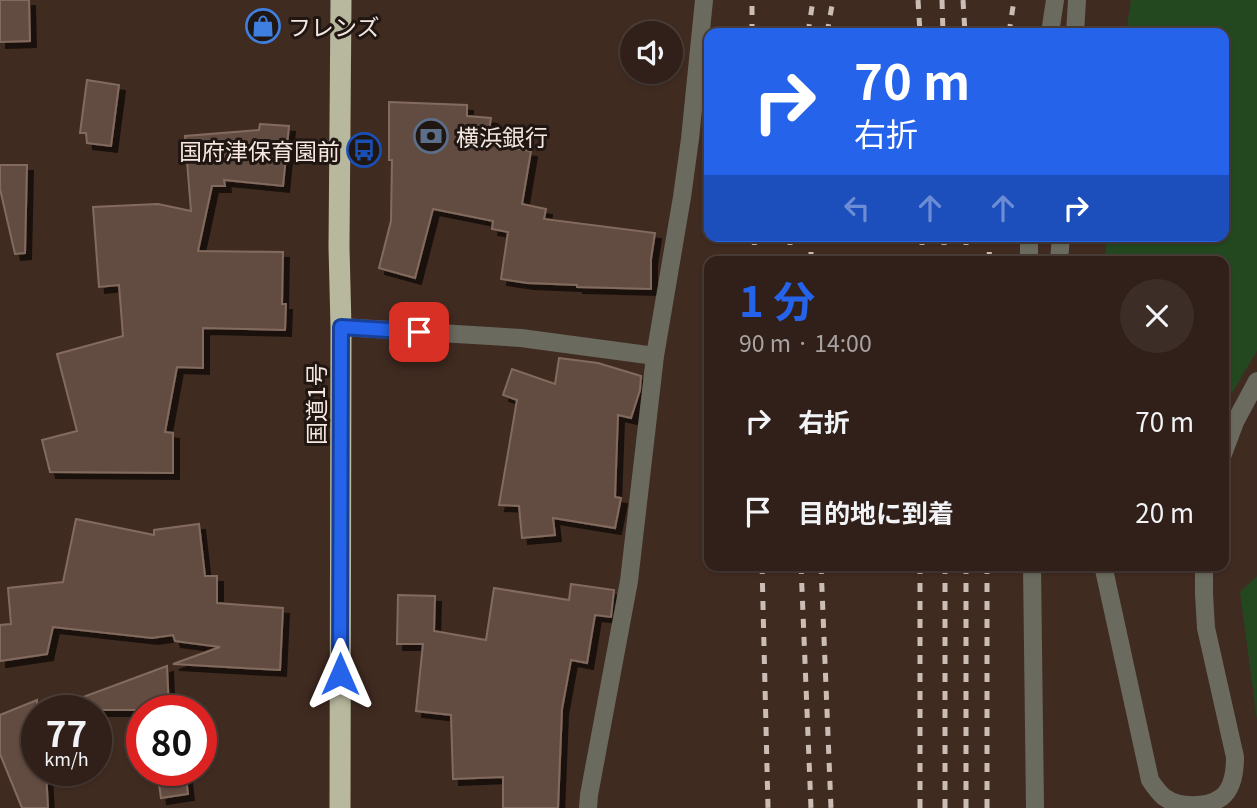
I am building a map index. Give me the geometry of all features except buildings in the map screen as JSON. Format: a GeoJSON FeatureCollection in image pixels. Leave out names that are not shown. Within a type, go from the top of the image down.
{"type":"FeatureCollection","features":[{"type":"Feature","properties":{"kind":"highway","name":"国道1号"},"geometry":{"type":"LineString","coordinates":[[340,808],[341,0]]}},
{"type":"Feature","properties":{"kind":"street"},"geometry":{"type":"LineString","coordinates":[[588,808],[629,581],[655,356],[684,185],[704,0]]}},
{"type":"Feature","properties":{"kind":"street"},"geometry":{"type":"LineString","coordinates":[[1051,28],[1055,0]]}},
{"type":"Feature","properties":{"kind":"street"},"geometry":{"type":"LineString","coordinates":[[1075,28],[1077,0]]}},
{"type":"Feature","properties":{"kind":"street"},"geometry":{"type":"LineString","coordinates":[[341,327],[521,338],[655,356]]}},
{"type":"Feature","properties":{"kind":"street"},"geometry":{"type":"LineString","coordinates":[[1229,439],[1257,381]]}},
{"type":"Feature","properties":{"kind":"street"},"geometry":{"type":"LineString","coordinates":[[1032,571],[1035,808]]}},
{"type":"Feature","properties":{"kind":"street"},"geometry":{"type":"LineString","coordinates":[[1103,571],[1150,780],[1164,797],[1184,805],[1210,804],[1223,797],[1235,771],[1235,757],[1206,628],[1204,571]]}},
{"type":"Feature","properties":{"kind":"green space"},"geometry":{"type":"Polygon","coordinates":[[[1131,0],[1257,0],[1257,351],[1229,398],[1229,256],[1106,256],[1106,242],[1229,242],[1229,28],[1127,28],[1131,0]]]}},
{"type":"Feature","properties":{"kind":"green space"},"geometry":{"type":"Polygon","coordinates":[[[1257,576],[1257,720],[1240,592],[1257,576]]]}},
{"type":"Feature","properties":{"kind":"railway"},"geometry":{"type":"LineString","coordinates":[[752,0],[752,28]]}},
{"type":"Feature","properties":{"kind":"railway"},"geometry":{"type":"LineString","coordinates":[[809,28],[813,0]]}},
{"type":"Feature","properties":{"kind":"railway"},"geometry":{"type":"LineString","coordinates":[[828,28],[833,0]]}},
{"type":"Feature","properties":{"kind":"railway"},"geometry":{"type":"LineString","coordinates":[[918,0],[920,28]]}},
{"type":"Feature","properties":{"kind":"railway"},"geometry":{"type":"LineString","coordinates":[[942,0],[943,28]]}},
{"type":"Feature","properties":{"kind":"railway"},"geometry":{"type":"LineString","coordinates":[[963,0],[965,28]]}},
{"type":"Feature","properties":{"kind":"railway"},"geometry":{"type":"LineString","coordinates":[[1010,28],[1014,0]]}},
{"type":"Feature","properties":{"kind":"railway"},"geometry":{"type":"LineString","coordinates":[[754,242],[755,256]]}},
{"type":"Feature","properties":{"kind":"railway"},"geometry":{"type":"LineString","coordinates":[[790,242],[790,256]]}},
{"type":"Feature","properties":{"kind":"railway"},"geometry":{"type":"LineString","coordinates":[[811,242],[811,256]]}},
{"type":"Feature","properties":{"kind":"railway"},"geometry":{"type":"LineString","coordinates":[[922,242],[922,256]]}},
{"type":"Feature","properties":{"kind":"railway"},"geometry":{"type":"LineString","coordinates":[[944,242],[944,256]]}},
{"type":"Feature","properties":{"kind":"railway"},"geometry":{"type":"LineString","coordinates":[[966,242],[966,256]]}},
{"type":"Feature","properties":{"kind":"railway"},"geometry":{"type":"LineString","coordinates":[[989,256],[990,242]]}},
{"type":"Feature","properties":{"kind":"railway"},"geometry":{"type":"LineString","coordinates":[[762,571],[768,808]]}},
{"type":"Feature","properties":{"kind":"railway"},"geometry":{"type":"LineString","coordinates":[[801,571],[811,808]]}},
{"type":"Feature","properties":{"kind":"railway"},"geometry":{"type":"LineString","coordinates":[[821,571],[831,808]]}},
{"type":"Feature","properties":{"kind":"railway"},"geometry":{"type":"LineString","coordinates":[[920,571],[920,808]]}},
{"type":"Feature","properties":{"kind":"railway"},"geometry":{"type":"LineString","coordinates":[[945,571],[945,808]]}},
{"type":"Feature","properties":{"kind":"railway"},"geometry":{"type":"LineString","coordinates":[[966,571],[966,808]]}},
{"type":"Feature","properties":{"kind":"railway"},"geometry":{"type":"LineString","coordinates":[[987,571],[987,808]]}},
{"type":"Feature","properties":{"kind":"place","name":"フレンズ"},"geometry":{"type":"Point","coordinates":[263,26]}},
{"type":"Feature","properties":{"kind":"place","name":"横浜銀行"},"geometry":{"type":"Point","coordinates":[431,136]}},
{"type":"Feature","properties":{"kind":"place","name":"国府津保育園前"},"geometry":{"type":"Point","coordinates":[364,150]}},
{"type":"Feature","properties":{"kind":"route"},"geometry":{"type":"LineString","coordinates":[[340,674],[341,327],[419,332]]}}]}
